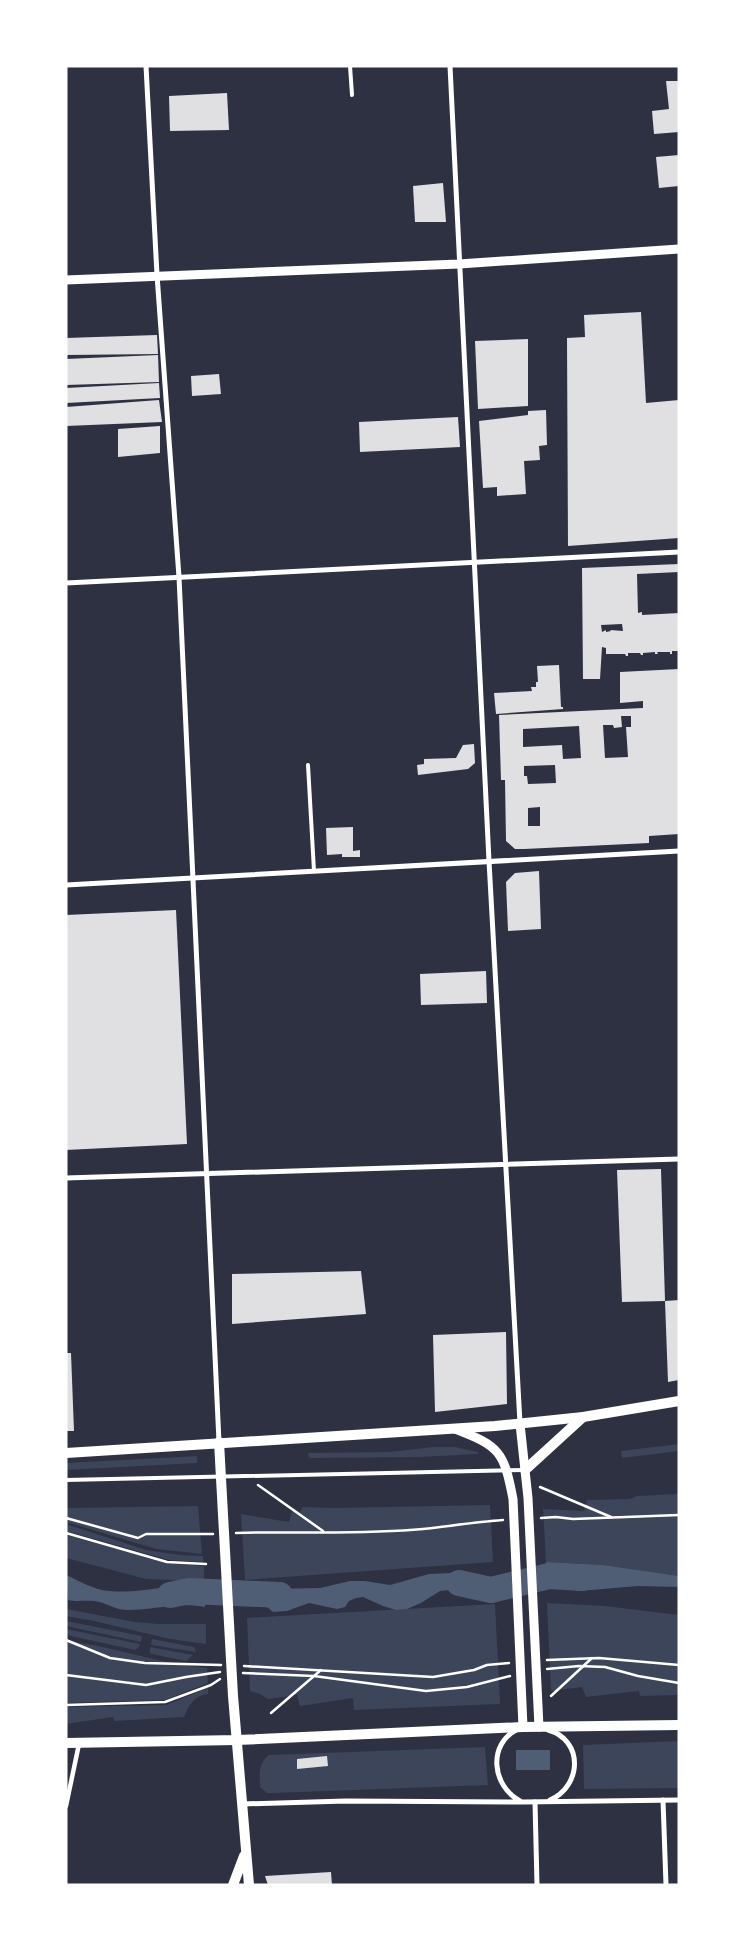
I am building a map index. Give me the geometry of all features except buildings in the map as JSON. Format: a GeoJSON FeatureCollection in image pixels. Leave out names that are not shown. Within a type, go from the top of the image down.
{"type":"FeatureCollection","features":[{"type":"Feature","properties":{"kind":"main road"},"geometry":{"type":"LineString","coordinates":[[66,1453],[520,1424],[583,1417],[679,1402]]}},
{"type":"Feature","properties":{"kind":"main road"},"geometry":{"type":"LineString","coordinates":[[525,1470],[583,1417]]}},
{"type":"Feature","properties":{"kind":"main road"},"geometry":{"type":"LineString","coordinates":[[219,1442],[233,1696],[249,1885]]}},
{"type":"Feature","properties":{"kind":"main road"},"geometry":{"type":"LineString","coordinates":[[66,1743],[237,1740],[523,1727],[679,1725]]}},
{"type":"Feature","properties":{"kind":"main road"},"geometry":{"type":"LineString","coordinates":[[233,1885],[244,1857],[246,1839]]}},
{"type":"Feature","properties":{"kind":"street"},"geometry":{"type":"LineString","coordinates":[[146,66],[157,275],[179,577],[219,1442]]}},
{"type":"Feature","properties":{"kind":"street"},"geometry":{"type":"LineString","coordinates":[[450,66],[488,861],[520,1424],[528,1498],[539,1727],[557,1732],[563,1737],[568,1743],[575,1763],[573,1776],[565,1790],[548,1802]]}},
{"type":"Feature","properties":{"kind":"street"},"geometry":{"type":"LineString","coordinates":[[66,280],[459,264],[679,249]]}},
{"type":"Feature","properties":{"kind":"street"},"geometry":{"type":"LineString","coordinates":[[66,583],[679,552]]}},
{"type":"Feature","properties":{"kind":"street"},"geometry":{"type":"LineString","coordinates":[[66,885],[679,851]]}},
{"type":"Feature","properties":{"kind":"street"},"geometry":{"type":"LineString","coordinates":[[66,1178],[679,1159]]}},
{"type":"Feature","properties":{"kind":"street"},"geometry":{"type":"LineString","coordinates":[[454,1428],[494,1448],[503,1458],[508,1471],[513,1499],[523,1727],[512,1732],[502,1744],[498,1752],[497,1769],[501,1784],[506,1791],[523,1802]]}},
{"type":"Feature","properties":{"kind":"street"},"geometry":{"type":"LineString","coordinates":[[66,1806],[80,1743]]}},
{"type":"Feature","properties":{"kind":"street"},"geometry":{"type":"LineString","coordinates":[[663,1800],[666,1885]]}},
{"type":"Feature","properties":{"kind":"street"},"geometry":{"type":"LineString","coordinates":[[242,1804],[346,1801],[548,1802],[679,1800]]}},
{"type":"Feature","properties":{"kind":"street"},"geometry":{"type":"LineString","coordinates":[[535,1802],[537,1885]]}},
{"type":"Feature","properties":{"kind":"lane"},"geometry":{"type":"LineString","coordinates":[[350,66],[352,95]]}},
{"type":"Feature","properties":{"kind":"lane"},"geometry":{"type":"LineString","coordinates":[[308,765],[314,871]]}},
{"type":"Feature","properties":{"kind":"lane"},"geometry":{"type":"LineString","coordinates":[[66,1480],[221,1475],[525,1470]]}},
{"type":"Feature","properties":{"kind":"path"},"geometry":{"type":"LineString","coordinates":[[255,1483],[324,1532]]}},
{"type":"Feature","properties":{"kind":"path"},"geometry":{"type":"LineString","coordinates":[[540,1487],[611,1517]]}},
{"type":"Feature","properties":{"kind":"path"},"geometry":{"type":"LineString","coordinates":[[536,1518],[556,1517],[573,1520],[679,1515]]}},
{"type":"Feature","properties":{"kind":"path"},"geometry":{"type":"LineString","coordinates":[[66,1518],[138,1538],[146,1534],[216,1534]]}},
{"type":"Feature","properties":{"kind":"path"},"geometry":{"type":"LineString","coordinates":[[236,1533],[423,1529],[466,1522],[506,1520]]}},
{"type":"Feature","properties":{"kind":"path"},"geometry":{"type":"LineString","coordinates":[[66,1533],[167,1562],[206,1564]]}},
{"type":"Feature","properties":{"kind":"path"},"geometry":{"type":"LineString","coordinates":[[66,1640],[110,1658],[145,1663],[230,1665]]}},
{"type":"Feature","properties":{"kind":"path"},"geometry":{"type":"LineString","coordinates":[[546,1660],[592,1658],[679,1665]]}},
{"type":"Feature","properties":{"kind":"path"},"geometry":{"type":"LineString","coordinates":[[551,1696],[592,1658]]}},
{"type":"Feature","properties":{"kind":"path"},"geometry":{"type":"LineString","coordinates":[[240,1666],[433,1677],[474,1670],[487,1665],[516,1662]]}},
{"type":"Feature","properties":{"kind":"path"},"geometry":{"type":"LineString","coordinates":[[540,1670],[583,1666],[605,1667],[638,1676],[679,1683]]}},
{"type":"Feature","properties":{"kind":"path"},"geometry":{"type":"LineString","coordinates":[[270,1713],[321,1670]]}},
{"type":"Feature","properties":{"kind":"path"},"geometry":{"type":"LineString","coordinates":[[66,1674],[146,1685],[186,1676],[220,1672]]}},
{"type":"Feature","properties":{"kind":"path"},"geometry":{"type":"LineString","coordinates":[[238,1672],[314,1676],[426,1691],[467,1687],[515,1675]]}},
{"type":"Feature","properties":{"kind":"path"},"geometry":{"type":"LineString","coordinates":[[66,1705],[165,1702],[211,1685],[224,1676]]}},
{"type":"Feature","properties":{"kind":"shaded area"},"geometry":{"type":"Polygon","coordinates":[[[679,1444],[679,1451],[622,1458],[621,1451],[679,1444]]]}},
{"type":"Feature","properties":{"kind":"shaded area"},"geometry":{"type":"Polygon","coordinates":[[[433,1447],[455,1447],[478,1452],[478,1454],[419,1457],[309,1458],[308,1453],[390,1452],[433,1447]]]}},
{"type":"Feature","properties":{"kind":"shaded area"},"geometry":{"type":"Polygon","coordinates":[[[197,1456],[197,1463],[66,1470],[66,1463],[197,1456]]]}},
{"type":"Feature","properties":{"kind":"shaded area"},"geometry":{"type":"Polygon","coordinates":[[[679,1494],[679,1576],[604,1565],[546,1562],[543,1509],[584,1511],[587,1500],[630,1499],[637,1496],[679,1494]]]}},
{"type":"Feature","properties":{"kind":"shaded area"},"geometry":{"type":"Polygon","coordinates":[[[490,1505],[493,1562],[245,1580],[241,1514],[289,1522],[292,1511],[300,1512],[303,1507],[490,1505]]]}},
{"type":"Feature","properties":{"kind":"shaded area"},"geometry":{"type":"Polygon","coordinates":[[[198,1506],[202,1554],[156,1549],[66,1522],[66,1508],[198,1506]]]}},
{"type":"Feature","properties":{"kind":"shaded area"},"geometry":{"type":"Polygon","coordinates":[[[66,1524],[146,1550],[203,1556],[203,1562],[169,1560],[66,1531],[66,1524]]]}},
{"type":"Feature","properties":{"kind":"shaded area"},"geometry":{"type":"Polygon","coordinates":[[[66,1535],[168,1563],[204,1566],[204,1581],[146,1579],[66,1558],[66,1535]]]}},
{"type":"Feature","properties":{"kind":"shaded area"},"geometry":{"type":"Polygon","coordinates":[[[546,1562],[604,1565],[679,1576],[679,1587],[638,1586],[579,1591],[547,1585],[546,1562]]]}},
{"type":"Feature","properties":{"kind":"shaded area"},"geometry":{"type":"Polygon","coordinates":[[[451,1573],[482,1581],[494,1578],[495,1599],[469,1596],[451,1590],[440,1591],[407,1609],[396,1610],[363,1597],[349,1601],[345,1607],[337,1609],[309,1603],[287,1611],[273,1612],[267,1607],[246,1604],[245,1587],[273,1589],[320,1588],[350,1581],[390,1585],[429,1574],[451,1573]]]}},
{"type":"Feature","properties":{"kind":"shaded area"},"geometry":{"type":"Polygon","coordinates":[[[66,1575],[92,1587],[121,1592],[205,1583],[205,1607],[186,1605],[128,1610],[95,1601],[68,1600],[66,1575]]]}},
{"type":"Feature","properties":{"kind":"shaded area"},"geometry":{"type":"Polygon","coordinates":[[[547,1603],[605,1606],[679,1615],[679,1695],[640,1696],[639,1691],[586,1697],[582,1687],[551,1691],[547,1603]]]}},
{"type":"Feature","properties":{"kind":"shaded area"},"geometry":{"type":"Polygon","coordinates":[[[495,1604],[500,1704],[354,1710],[353,1698],[300,1706],[297,1695],[268,1699],[250,1691],[247,1618],[495,1604]]]}},
{"type":"Feature","properties":{"kind":"shaded area"},"geometry":{"type":"Polygon","coordinates":[[[66,1609],[135,1622],[206,1624],[206,1644],[170,1639],[66,1616],[66,1609]]]}},
{"type":"Feature","properties":{"kind":"shaded area"},"geometry":{"type":"Polygon","coordinates":[[[66,1621],[142,1636],[141,1642],[66,1626],[66,1621]]]}},
{"type":"Feature","properties":{"kind":"shaded area"},"geometry":{"type":"Polygon","coordinates":[[[66,1629],[140,1644],[135,1650],[66,1635],[66,1629]]]}},
{"type":"Feature","properties":{"kind":"shaded area"},"geometry":{"type":"Polygon","coordinates":[[[152,1639],[194,1647],[196,1652],[151,1645],[152,1639]]]}},
{"type":"Feature","properties":{"kind":"shaded area"},"geometry":{"type":"Polygon","coordinates":[[[66,1641],[84,1643],[171,1663],[207,1668],[208,1683],[165,1700],[66,1703],[66,1641]]]}},
{"type":"Feature","properties":{"kind":"shaded area"},"geometry":{"type":"Polygon","coordinates":[[[150,1647],[193,1655],[186,1661],[152,1654],[150,1653],[150,1647]]]}},
{"type":"Feature","properties":{"kind":"shaded area"},"geometry":{"type":"Polygon","coordinates":[[[208,1688],[208,1694],[199,1696],[184,1717],[114,1721],[113,1717],[66,1724],[66,1707],[166,1705],[208,1688]]]}},
{"type":"Feature","properties":{"kind":"shaded area"},"geometry":{"type":"Polygon","coordinates":[[[679,1741],[679,1788],[584,1789],[583,1745],[679,1741]]]}},
{"type":"Feature","properties":{"kind":"shaded area"},"geometry":{"type":"Polygon","coordinates":[[[485,1747],[488,1785],[274,1793],[267,1793],[260,1787],[261,1766],[269,1755],[485,1747]]]}},
{"type":"Feature","properties":{"kind":"shaded area"},"geometry":{"type":"Polygon","coordinates":[[[516,1750],[550,1750],[550,1770],[516,1770],[516,1750]]]}},
{"type":"Feature","properties":{"kind":"waterway"},"geometry":{"type":"LineString","coordinates":[[459,1583],[491,1590],[549,1576],[582,1578]]}},
{"type":"Feature","properties":{"kind":"waterway"},"geometry":{"type":"LineString","coordinates":[[170,1595],[189,1591],[280,1595]]}}]}
